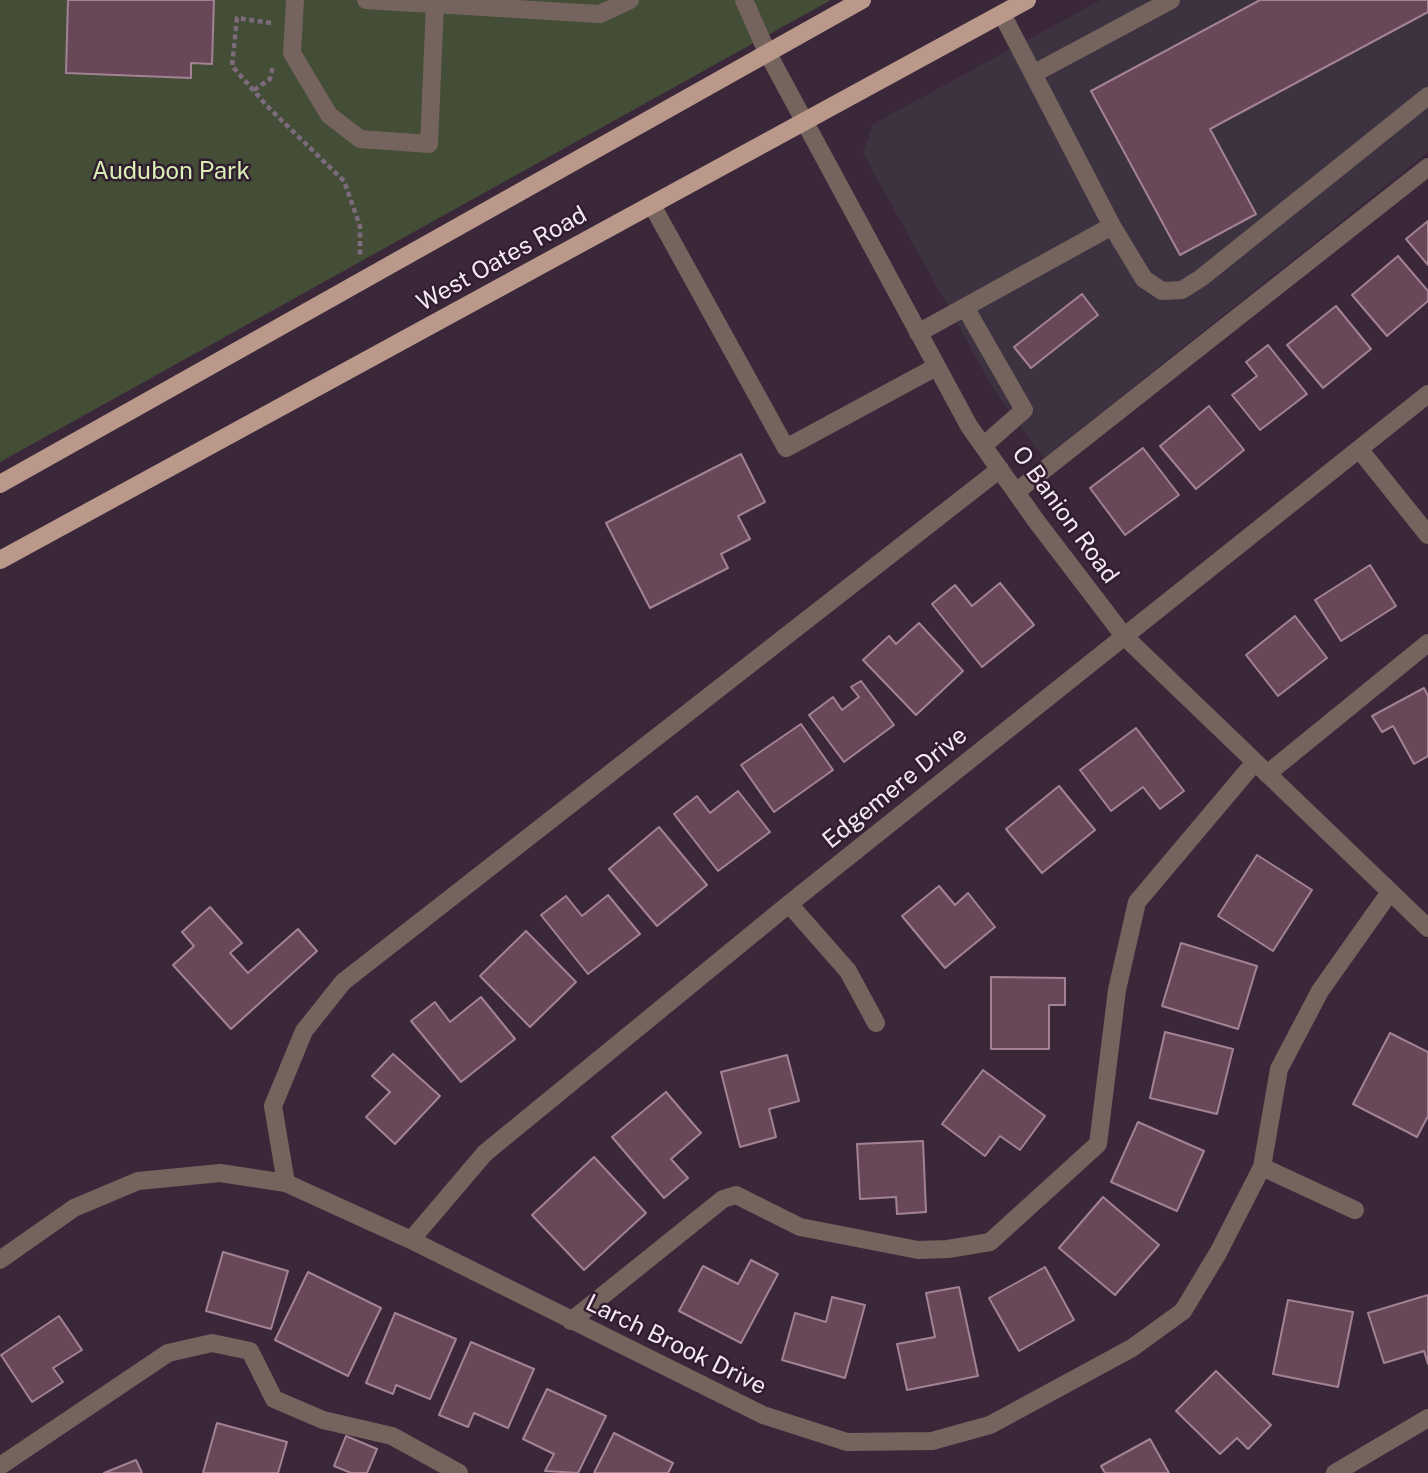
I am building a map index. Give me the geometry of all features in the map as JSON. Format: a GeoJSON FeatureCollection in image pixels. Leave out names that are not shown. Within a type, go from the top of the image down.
{"type":"FeatureCollection","features":[{"type":"Feature","properties":{"kind":"main road","name":"West Oates Road"},"geometry":{"type":"LineString","coordinates":[[0,484],[862,0]]}},
{"type":"Feature","properties":{"kind":"main road","name":"West Oates Road"},"geometry":{"type":"LineString","coordinates":[[0,560],[1027,0]]}},
{"type":"Feature","properties":{"kind":"street"},"geometry":{"type":"LineString","coordinates":[[295,0],[292,53],[329,115],[360,139],[429,144],[435,4]]}},
{"type":"Feature","properties":{"kind":"street"},"geometry":{"type":"LineString","coordinates":[[366,0],[600,14],[629,0]]}},
{"type":"Feature","properties":{"kind":"street","name":"O Banion Road"},"geometry":{"type":"LineString","coordinates":[[744,0],[767,52],[936,367],[983,446],[1016,492],[1124,636],[1428,928]]}},
{"type":"Feature","properties":{"kind":"street"},"geometry":{"type":"LineString","coordinates":[[1033,74],[1171,0]]}},
{"type":"Feature","properties":{"kind":"street"},"geometry":{"type":"LineString","coordinates":[[1002,14],[1112,226],[1144,279],[1162,291],[1182,290],[1201,278],[1428,96]]}},
{"type":"Feature","properties":{"kind":"street"},"geometry":{"type":"LineString","coordinates":[[1016,492],[1428,167]]}},
{"type":"Feature","properties":{"kind":"street"},"geometry":{"type":"LineString","coordinates":[[652,205],[786,448],[936,367]]}},
{"type":"Feature","properties":{"kind":"street"},"geometry":{"type":"LineString","coordinates":[[918,333],[1112,226]]}},
{"type":"Feature","properties":{"kind":"street"},"geometry":{"type":"LineString","coordinates":[[965,307],[1024,410],[983,446]]}},
{"type":"Feature","properties":{"kind":"street","name":"Edgemere Drive"},"geometry":{"type":"LineString","coordinates":[[411,1240],[485,1153],[789,904],[1428,394]]}},
{"type":"Feature","properties":{"kind":"street"},"geometry":{"type":"LineString","coordinates":[[1359,449],[1428,535]]}},
{"type":"Feature","properties":{"kind":"street"},"geometry":{"type":"LineString","coordinates":[[286,1183],[273,1106],[304,1031],[343,982],[1000,469]]}},
{"type":"Feature","properties":{"kind":"street"},"geometry":{"type":"LineString","coordinates":[[571,1321],[723,1199],[736,1195],[800,1227],[918,1250],[948,1249],[990,1242],[1098,1144],[1117,990],[1137,902],[1261,768],[1428,643]]}},
{"type":"Feature","properties":{"kind":"street","name":"Larch Brook Drive"},"geometry":{"type":"LineString","coordinates":[[0,1260],[74,1208],[138,1181],[220,1173],[286,1183],[411,1240],[763,1415],[847,1442],[932,1441],[990,1425],[1132,1348],[1184,1311],[1219,1253],[1262,1167],[1279,1069],[1320,991],[1390,892]]}},
{"type":"Feature","properties":{"kind":"street"},"geometry":{"type":"LineString","coordinates":[[789,904],[848,971],[876,1023]]}},
{"type":"Feature","properties":{"kind":"street"},"geometry":{"type":"LineString","coordinates":[[1262,1167],[1355,1210]]}},
{"type":"Feature","properties":{"kind":"street"},"geometry":{"type":"LineString","coordinates":[[0,1466],[168,1353],[212,1343],[250,1351],[274,1399],[323,1420],[392,1436],[459,1473]]}},
{"type":"Feature","properties":{"kind":"street"},"geometry":{"type":"LineString","coordinates":[[1335,1473],[1428,1418]]}},
{"type":"Feature","properties":{"kind":"path"},"geometry":{"type":"LineString","coordinates":[[282,24],[237,18],[232,66],[269,108],[344,181],[360,226],[359,263]]}},
{"type":"Feature","properties":{"kind":"path"},"geometry":{"type":"LineString","coordinates":[[254,90],[270,79],[275,57]]}},
{"type":"Feature","properties":{"kind":"shaded area"},"geometry":{"type":"Polygon","coordinates":[[[1101,0],[1428,0],[1428,152],[1044,458],[994,390],[863,153],[873,124],[1101,0]]]}},
{"type":"Feature","properties":{"kind":"green space","name":"Audubon Park"},"geometry":{"type":"Polygon","coordinates":[[[0,0],[831,0],[0,462],[0,0]]]}},
{"type":"Feature","properties":{"kind":"building"},"geometry":{"type":"Polygon","coordinates":[[[68,0],[214,0],[212,64],[191,63],[191,78],[66,73],[68,0]]]}},
{"type":"Feature","properties":{"kind":"building"},"geometry":{"type":"Polygon","coordinates":[[[1260,0],[1428,0],[1428,12],[1210,129],[1256,214],[1180,255],[1091,91],[1260,0]]]}},
{"type":"Feature","properties":{"kind":"building"},"geometry":{"type":"Polygon","coordinates":[[[1428,221],[1428,265],[1406,239],[1428,221]]]}},
{"type":"Feature","properties":{"kind":"building"},"geometry":{"type":"Polygon","coordinates":[[[1398,256],[1428,291],[1428,301],[1387,336],[1352,295],[1398,256]]]}},
{"type":"Feature","properties":{"kind":"building"},"geometry":{"type":"Polygon","coordinates":[[[1082,294],[1098,315],[1031,368],[1014,347],[1082,294]]]}},
{"type":"Feature","properties":{"kind":"building"},"geometry":{"type":"Polygon","coordinates":[[[1336,306],[1371,349],[1323,388],[1287,345],[1336,306]]]}},
{"type":"Feature","properties":{"kind":"building"},"geometry":{"type":"Polygon","coordinates":[[[1268,345],[1307,394],[1260,430],[1232,395],[1257,376],[1246,362],[1268,345]]]}},
{"type":"Feature","properties":{"kind":"building"},"geometry":{"type":"Polygon","coordinates":[[[1209,406],[1244,450],[1196,489],[1160,446],[1209,406]]]}},
{"type":"Feature","properties":{"kind":"building"},"geometry":{"type":"Polygon","coordinates":[[[1143,448],[1179,495],[1125,535],[1090,488],[1143,448]]]}},
{"type":"Feature","properties":{"kind":"building"},"geometry":{"type":"Polygon","coordinates":[[[741,454],[765,502],[738,516],[750,539],[721,554],[728,568],[650,608],[606,523],[741,454]]]}},
{"type":"Feature","properties":{"kind":"building"},"geometry":{"type":"Polygon","coordinates":[[[1370,565],[1396,606],[1341,641],[1315,600],[1370,565]]]}},
{"type":"Feature","properties":{"kind":"building"},"geometry":{"type":"Polygon","coordinates":[[[1000,583],[1034,625],[982,667],[932,604],[955,585],[972,606],[1000,583]]]}},
{"type":"Feature","properties":{"kind":"building"},"geometry":{"type":"Polygon","coordinates":[[[1295,616],[1327,658],[1278,696],[1246,655],[1295,616]]]}},
{"type":"Feature","properties":{"kind":"building"},"geometry":{"type":"Polygon","coordinates":[[[919,623],[963,671],[916,715],[863,660],[889,636],[896,644],[919,623]]]}},
{"type":"Feature","properties":{"kind":"building"},"geometry":{"type":"Polygon","coordinates":[[[861,681],[894,725],[844,762],[809,715],[833,697],[842,710],[859,697],[851,687],[861,681]]]}},
{"type":"Feature","properties":{"kind":"building"},"geometry":{"type":"Polygon","coordinates":[[[1424,688],[1428,696],[1428,756],[1414,764],[1393,726],[1382,732],[1372,716],[1424,688]]]}},
{"type":"Feature","properties":{"kind":"building"},"geometry":{"type":"Polygon","coordinates":[[[801,724],[833,770],[774,812],[741,765],[801,724]]]}},
{"type":"Feature","properties":{"kind":"building"},"geometry":{"type":"Polygon","coordinates":[[[1136,728],[1184,791],[1160,809],[1143,787],[1111,811],[1080,770],[1136,728]]]}},
{"type":"Feature","properties":{"kind":"building"},"geometry":{"type":"Polygon","coordinates":[[[1059,786],[1095,830],[1042,873],[1006,829],[1059,786]]]}},
{"type":"Feature","properties":{"kind":"building"},"geometry":{"type":"Polygon","coordinates":[[[738,791],[770,832],[718,871],[674,814],[697,796],[710,813],[738,791]]]}},
{"type":"Feature","properties":{"kind":"building"},"geometry":{"type":"Polygon","coordinates":[[[659,827],[707,885],[657,926],[609,869],[659,827]]]}},
{"type":"Feature","properties":{"kind":"building"},"geometry":{"type":"Polygon","coordinates":[[[1257,855],[1312,890],[1273,951],[1218,916],[1257,855]]]}},
{"type":"Feature","properties":{"kind":"building"},"geometry":{"type":"Polygon","coordinates":[[[939,886],[955,905],[968,893],[995,927],[945,968],[902,916],[939,886]]]}},
{"type":"Feature","properties":{"kind":"building"},"geometry":{"type":"Polygon","coordinates":[[[608,895],[640,934],[588,974],[541,915],[566,896],[582,916],[608,895]]]}},
{"type":"Feature","properties":{"kind":"building"},"geometry":{"type":"Polygon","coordinates":[[[210,907],[242,943],[230,953],[248,973],[298,929],[317,951],[231,1029],[173,965],[194,946],[182,932],[210,907]]]}},
{"type":"Feature","properties":{"kind":"building"},"geometry":{"type":"Polygon","coordinates":[[[526,931],[576,982],[530,1027],[480,976],[526,931]]]}},
{"type":"Feature","properties":{"kind":"building"},"geometry":{"type":"Polygon","coordinates":[[[1181,943],[1257,966],[1238,1029],[1162,1006],[1181,943]]]}},
{"type":"Feature","properties":{"kind":"building"},"geometry":{"type":"Polygon","coordinates":[[[991,977],[1065,978],[1065,1005],[1049,1005],[1049,1049],[991,1049],[991,977]]]}},
{"type":"Feature","properties":{"kind":"building"},"geometry":{"type":"Polygon","coordinates":[[[481,997],[515,1039],[461,1082],[411,1021],[435,1002],[450,1022],[481,997]]]}},
{"type":"Feature","properties":{"kind":"building"},"geometry":{"type":"Polygon","coordinates":[[[1165,1032],[1233,1049],[1217,1114],[1150,1098],[1165,1032]]]}},
{"type":"Feature","properties":{"kind":"building"},"geometry":{"type":"Polygon","coordinates":[[[1390,1033],[1428,1052],[1428,1116],[1417,1137],[1353,1104],[1390,1033]]]}},
{"type":"Feature","properties":{"kind":"building"},"geometry":{"type":"Polygon","coordinates":[[[393,1054],[440,1096],[395,1144],[366,1117],[390,1092],[372,1076],[393,1054]]]}},
{"type":"Feature","properties":{"kind":"building"},"geometry":{"type":"Polygon","coordinates":[[[787,1055],[799,1101],[769,1109],[776,1137],[740,1147],[721,1072],[787,1055]]]}},
{"type":"Feature","properties":{"kind":"building"},"geometry":{"type":"Polygon","coordinates":[[[983,1070],[1045,1116],[1020,1150],[1000,1136],[985,1156],[942,1124],[983,1070]]]}},
{"type":"Feature","properties":{"kind":"building"},"geometry":{"type":"Polygon","coordinates":[[[666,1092],[701,1133],[671,1159],[688,1178],[664,1198],[612,1137],[666,1092]]]}},
{"type":"Feature","properties":{"kind":"building"},"geometry":{"type":"Polygon","coordinates":[[[1138,1122],[1204,1151],[1177,1211],[1111,1182],[1138,1122]]]}},
{"type":"Feature","properties":{"kind":"building"},"geometry":{"type":"Polygon","coordinates":[[[923,1141],[926,1212],[897,1214],[896,1197],[860,1199],[857,1144],[923,1141]]]}},
{"type":"Feature","properties":{"kind":"building"},"geometry":{"type":"Polygon","coordinates":[[[594,1157],[646,1213],[584,1270],[532,1215],[594,1157]]]}},
{"type":"Feature","properties":{"kind":"building"},"geometry":{"type":"Polygon","coordinates":[[[1103,1197],[1159,1245],[1115,1295],[1059,1248],[1103,1197]]]}},
{"type":"Feature","properties":{"kind":"building"},"geometry":{"type":"Polygon","coordinates":[[[223,1252],[288,1271],[271,1329],[206,1311],[223,1252]]]}},
{"type":"Feature","properties":{"kind":"building"},"geometry":{"type":"Polygon","coordinates":[[[751,1260],[778,1274],[741,1343],[679,1311],[703,1266],[738,1284],[751,1260]]]}},
{"type":"Feature","properties":{"kind":"building"},"geometry":{"type":"Polygon","coordinates":[[[1045,1267],[1074,1320],[1019,1351],[989,1298],[1045,1267]]]}},
{"type":"Feature","properties":{"kind":"building"},"geometry":{"type":"Polygon","coordinates":[[[308,1272],[381,1308],[348,1376],[275,1340],[308,1272]]]}},
{"type":"Feature","properties":{"kind":"building"},"geometry":{"type":"Polygon","coordinates":[[[959,1287],[978,1376],[907,1390],[897,1344],[935,1337],[926,1293],[959,1287]]]}},
{"type":"Feature","properties":{"kind":"building"},"geometry":{"type":"Polygon","coordinates":[[[1428,1295],[1428,1364],[1424,1351],[1384,1363],[1368,1313],[1428,1295]]]}},
{"type":"Feature","properties":{"kind":"building"},"geometry":{"type":"Polygon","coordinates":[[[832,1297],[865,1305],[845,1378],[782,1360],[795,1313],[826,1322],[832,1297]]]}},
{"type":"Feature","properties":{"kind":"building"},"geometry":{"type":"Polygon","coordinates":[[[1288,1300],[1353,1312],[1338,1387],[1273,1374],[1288,1300]]]}},
{"type":"Feature","properties":{"kind":"building"},"geometry":{"type":"Polygon","coordinates":[[[395,1313],[456,1339],[430,1399],[396,1385],[393,1394],[366,1383],[395,1313]]]}},
{"type":"Feature","properties":{"kind":"building"},"geometry":{"type":"Polygon","coordinates":[[[59,1316],[82,1350],[53,1368],[63,1382],[32,1402],[1,1355],[59,1316]]]}},
{"type":"Feature","properties":{"kind":"building"},"geometry":{"type":"Polygon","coordinates":[[[471,1342],[534,1369],[508,1428],[474,1413],[468,1427],[439,1415],[471,1342]]]}},
{"type":"Feature","properties":{"kind":"building"},"geometry":{"type":"Polygon","coordinates":[[[1216,1371],[1271,1425],[1248,1449],[1237,1438],[1220,1454],[1176,1411],[1216,1371]]]}},
{"type":"Feature","properties":{"kind":"building"},"geometry":{"type":"Polygon","coordinates":[[[547,1389],[606,1416],[578,1473],[545,1471],[554,1454],[523,1439],[547,1389]]]}},
{"type":"Feature","properties":{"kind":"building"},"geometry":{"type":"Polygon","coordinates":[[[217,1423],[287,1442],[278,1473],[203,1473],[217,1423]]]}},
{"type":"Feature","properties":{"kind":"building"},"geometry":{"type":"Polygon","coordinates":[[[614,1433],[673,1463],[668,1473],[594,1473],[614,1433]]]}},
{"type":"Feature","properties":{"kind":"building"},"geometry":{"type":"Polygon","coordinates":[[[346,1436],[377,1449],[367,1473],[351,1473],[334,1466],[346,1436]]]}},
{"type":"Feature","properties":{"kind":"building"},"geometry":{"type":"Polygon","coordinates":[[[1150,1439],[1169,1473],[1105,1473],[1101,1466],[1150,1439]]]}},
{"type":"Feature","properties":{"kind":"building"},"geometry":{"type":"Polygon","coordinates":[[[136,1460],[142,1473],[104,1473],[136,1460]]]}}]}
